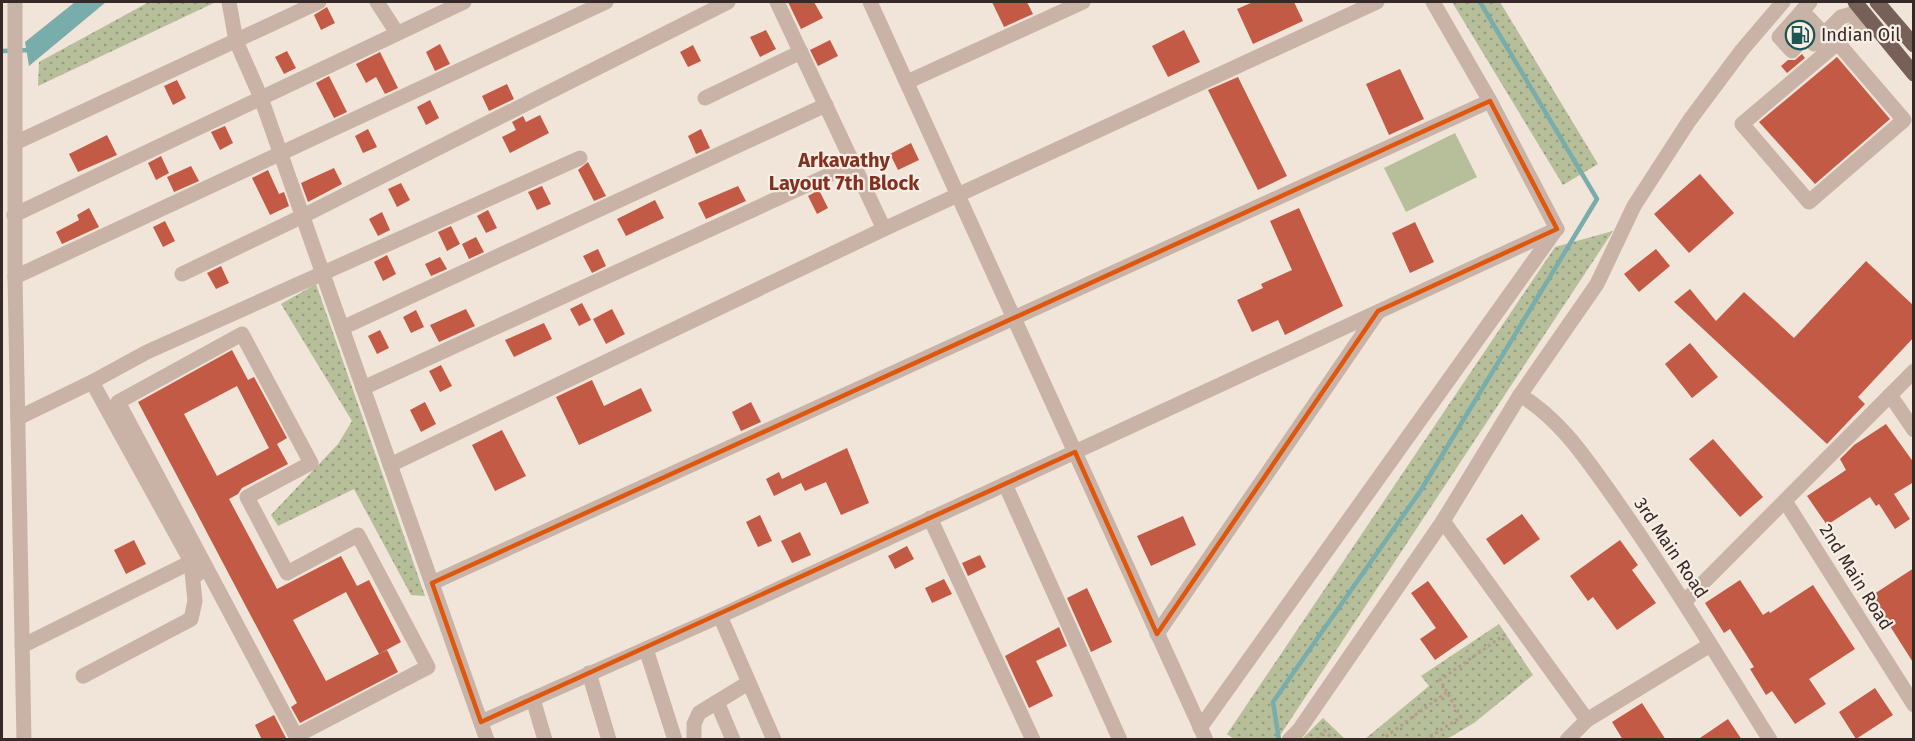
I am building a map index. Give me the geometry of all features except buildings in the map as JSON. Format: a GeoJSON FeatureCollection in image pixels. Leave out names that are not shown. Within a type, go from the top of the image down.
{"type":"FeatureCollection","features":[{"type":"Feature","properties":{"kind":"main road"},"geometry":{"type":"LineString","coordinates":[[1877,2],[1914,45]]}},
{"type":"Feature","properties":{"kind":"main road"},"geometry":{"type":"LineString","coordinates":[[1861,10],[1914,74]]}},
{"type":"Feature","properties":{"kind":"street"},"geometry":{"type":"LineString","coordinates":[[16,2],[14,214],[24,740]]}},
{"type":"Feature","properties":{"kind":"street"},"geometry":{"type":"LineString","coordinates":[[229,2],[236,41],[261,98],[487,740]]}},
{"type":"Feature","properties":{"kind":"street"},"geometry":{"type":"LineString","coordinates":[[15,143],[319,2]]}},
{"type":"Feature","properties":{"kind":"street"},"geometry":{"type":"LineString","coordinates":[[377,2],[397,33]]}},
{"type":"Feature","properties":{"kind":"street"},"geometry":{"type":"LineString","coordinates":[[14,214],[464,2]]}},
{"type":"Feature","properties":{"kind":"street"},"geometry":{"type":"LineString","coordinates":[[15,278],[606,2]]}},
{"type":"Feature","properties":{"kind":"street"},"geometry":{"type":"LineString","coordinates":[[182,274],[303,216],[728,2]]}},
{"type":"Feature","properties":{"kind":"street"},"geometry":{"type":"LineString","coordinates":[[777,2],[884,229]]}},
{"type":"Feature","properties":{"kind":"street"},"geometry":{"type":"LineString","coordinates":[[872,2],[1203,734]]}},
{"type":"Feature","properties":{"kind":"street"},"geometry":{"type":"LineString","coordinates":[[907,82],[1083,2]]}},
{"type":"Feature","properties":{"kind":"street"},"geometry":{"type":"LineString","coordinates":[[390,465],[884,229],[1377,2]]}},
{"type":"Feature","properties":{"kind":"street"},"geometry":{"type":"LineString","coordinates":[[1434,2],[1557,229]]}},
{"type":"Feature","properties":{"kind":"street"},"geometry":{"type":"LineString","coordinates":[[1294,735],[1443,521],[1520,395],[1598,284],[1634,206],[1689,121],[1742,50],[1783,2]]}},
{"type":"Feature","properties":{"kind":"street"},"geometry":{"type":"LineString","coordinates":[[1802,12],[1830,38],[1904,120],[1809,202],[1742,124],[1830,38],[1861,10]]}},
{"type":"Feature","properties":{"kind":"street"},"geometry":{"type":"LineString","coordinates":[[1802,12],[1806,36],[1814,44],[1830,38]]}},
{"type":"Feature","properties":{"kind":"street"},"geometry":{"type":"LineString","coordinates":[[705,98],[801,52]]}},
{"type":"Feature","properties":{"kind":"street"},"geometry":{"type":"LineString","coordinates":[[432,584],[1490,102]]}},
{"type":"Feature","properties":{"kind":"street"},"geometry":{"type":"LineString","coordinates":[[342,328],[826,105]]}},
{"type":"Feature","properties":{"kind":"street"},"geometry":{"type":"LineString","coordinates":[[18,418],[147,352],[580,158]]}},
{"type":"Feature","properties":{"kind":"street"},"geometry":{"type":"LineString","coordinates":[[363,388],[853,164]]}},
{"type":"Feature","properties":{"kind":"street"},"geometry":{"type":"LineString","coordinates":[[481,722],[720,616],[1557,229]]}},
{"type":"Feature","properties":{"kind":"street"},"geometry":{"type":"LineString","coordinates":[[1203,734],[1557,229]]}},
{"type":"Feature","properties":{"kind":"street"},"geometry":{"type":"LineString","coordinates":[[1157,634],[1378,311]]}},
{"type":"Feature","properties":{"kind":"street"},"geometry":{"type":"LineString","coordinates":[[92,382],[196,560],[296,736],[428,667],[358,535],[287,573],[247,497],[311,463],[242,334],[118,402],[196,560],[248,665]]}},
{"type":"Feature","properties":{"kind":"street"},"geometry":{"type":"LineString","coordinates":[[1684,602],[1914,371]]}},
{"type":"Feature","properties":{"kind":"street"},"geometry":{"type":"LineString","coordinates":[[1890,394],[1914,430]]}},
{"type":"Feature","properties":{"kind":"street","name":"3rd Main Road"},"geometry":{"type":"LineString","coordinates":[[1520,395],[1546,412],[1570,440],[1637,530],[1770,740]]}},
{"type":"Feature","properties":{"kind":"street"},"geometry":{"type":"LineString","coordinates":[[1005,484],[1120,740]]}},
{"type":"Feature","properties":{"kind":"street","name":"2nd Main Road"},"geometry":{"type":"LineString","coordinates":[[1785,501],[1914,705]]}},
{"type":"Feature","properties":{"kind":"street"},"geometry":{"type":"LineString","coordinates":[[930,518],[1033,740]]}},
{"type":"Feature","properties":{"kind":"street"},"geometry":{"type":"LineString","coordinates":[[1443,521],[1587,720]]}},
{"type":"Feature","properties":{"kind":"street"},"geometry":{"type":"LineString","coordinates":[[22,646],[196,560]]}},
{"type":"Feature","properties":{"kind":"street"},"geometry":{"type":"LineString","coordinates":[[82,676],[191,619],[195,601],[196,560]]}},
{"type":"Feature","properties":{"kind":"street"},"geometry":{"type":"LineString","coordinates":[[720,616],[774,740]]}},
{"type":"Feature","properties":{"kind":"street"},"geometry":{"type":"LineString","coordinates":[[1567,740],[1587,720],[1710,645]]}},
{"type":"Feature","properties":{"kind":"street"},"geometry":{"type":"LineString","coordinates":[[646,649],[675,740]]}},
{"type":"Feature","properties":{"kind":"street"},"geometry":{"type":"LineString","coordinates":[[589,673],[609,740]]}},
{"type":"Feature","properties":{"kind":"street"},"geometry":{"type":"LineString","coordinates":[[694,740],[694,724],[699,713],[748,683]]}},
{"type":"Feature","properties":{"kind":"street"},"geometry":{"type":"LineString","coordinates":[[533,699],[545,740]]}},
{"type":"Feature","properties":{"kind":"street"},"geometry":{"type":"LineString","coordinates":[[717,702],[733,740]]}},
{"type":"Feature","properties":{"kind":"path"},"geometry":{"type":"LineString","coordinates":[[1425,740],[1461,717],[1440,680],[1518,626]]}},
{"type":"Feature","properties":{"kind":"path"},"geometry":{"type":"LineString","coordinates":[[1382,740],[1447,693]]}},
{"type":"Feature","properties":{"kind":"path"},"geometry":{"type":"LineString","coordinates":[[1317,740],[1324,730],[1334,740]]}},
{"type":"Feature","properties":{"kind":"highlighted area"},"geometry":{"type":"Polygon","coordinates":[[[1490,101],[1557,229],[1378,311],[1157,634],[1075,452],[481,722],[432,583],[1490,101]]]}},
{"type":"Feature","properties":{"kind":"green space"},"geometry":{"type":"Polygon","coordinates":[[[149,2],[216,2],[38,86],[39,62],[149,2]]]}},
{"type":"Feature","properties":{"kind":"green space"},"geometry":{"type":"Polygon","coordinates":[[[1452,2],[1500,2],[1598,164],[1563,185],[1452,2]]]}},
{"type":"Feature","properties":{"kind":"green space"},"geometry":{"type":"Polygon","coordinates":[[[1455,133],[1477,177],[1406,212],[1384,168],[1455,133]]]}},
{"type":"Feature","properties":{"kind":"green space"},"geometry":{"type":"Polygon","coordinates":[[[1613,231],[1279,737],[1275,739],[1234,739],[1227,734],[1555,247],[1613,231]]]}},
{"type":"Feature","properties":{"kind":"green space"},"geometry":{"type":"Polygon","coordinates":[[[316,284],[425,596],[411,595],[354,489],[278,526],[271,515],[338,444],[352,421],[281,304],[316,284]]]}},
{"type":"Feature","properties":{"kind":"green space"},"geometry":{"type":"Polygon","coordinates":[[[1499,624],[1533,675],[1474,723],[1447,739],[1365,739],[1429,686],[1421,676],[1499,624]]]}},
{"type":"Feature","properties":{"kind":"green space"},"geometry":{"type":"Polygon","coordinates":[[[1323,718],[1345,739],[1302,739],[1323,718]]]}},
{"type":"Feature","properties":{"kind":"water"},"geometry":{"type":"Polygon","coordinates":[[[75,2],[106,2],[29,66],[25,42],[75,2]]]}},
{"type":"Feature","properties":{"kind":"waterway"},"geometry":{"type":"LineString","coordinates":[[1279,740],[1273,702],[1421,490],[1597,199],[1480,2]]}},
{"type":"Feature","properties":{"kind":"waterway"},"geometry":{"type":"LineString","coordinates":[[2,51],[32,50]]}},
{"type":"Feature","properties":{"kind":"place","name":"Indian Oil"},"geometry":{"type":"Point","coordinates":[1800,35]}},
{"type":"Feature","properties":{"kind":"district","name":"Arkavathy Layout 7th Block"},"geometry":{"type":"Point","coordinates":[844,172]}}]}
